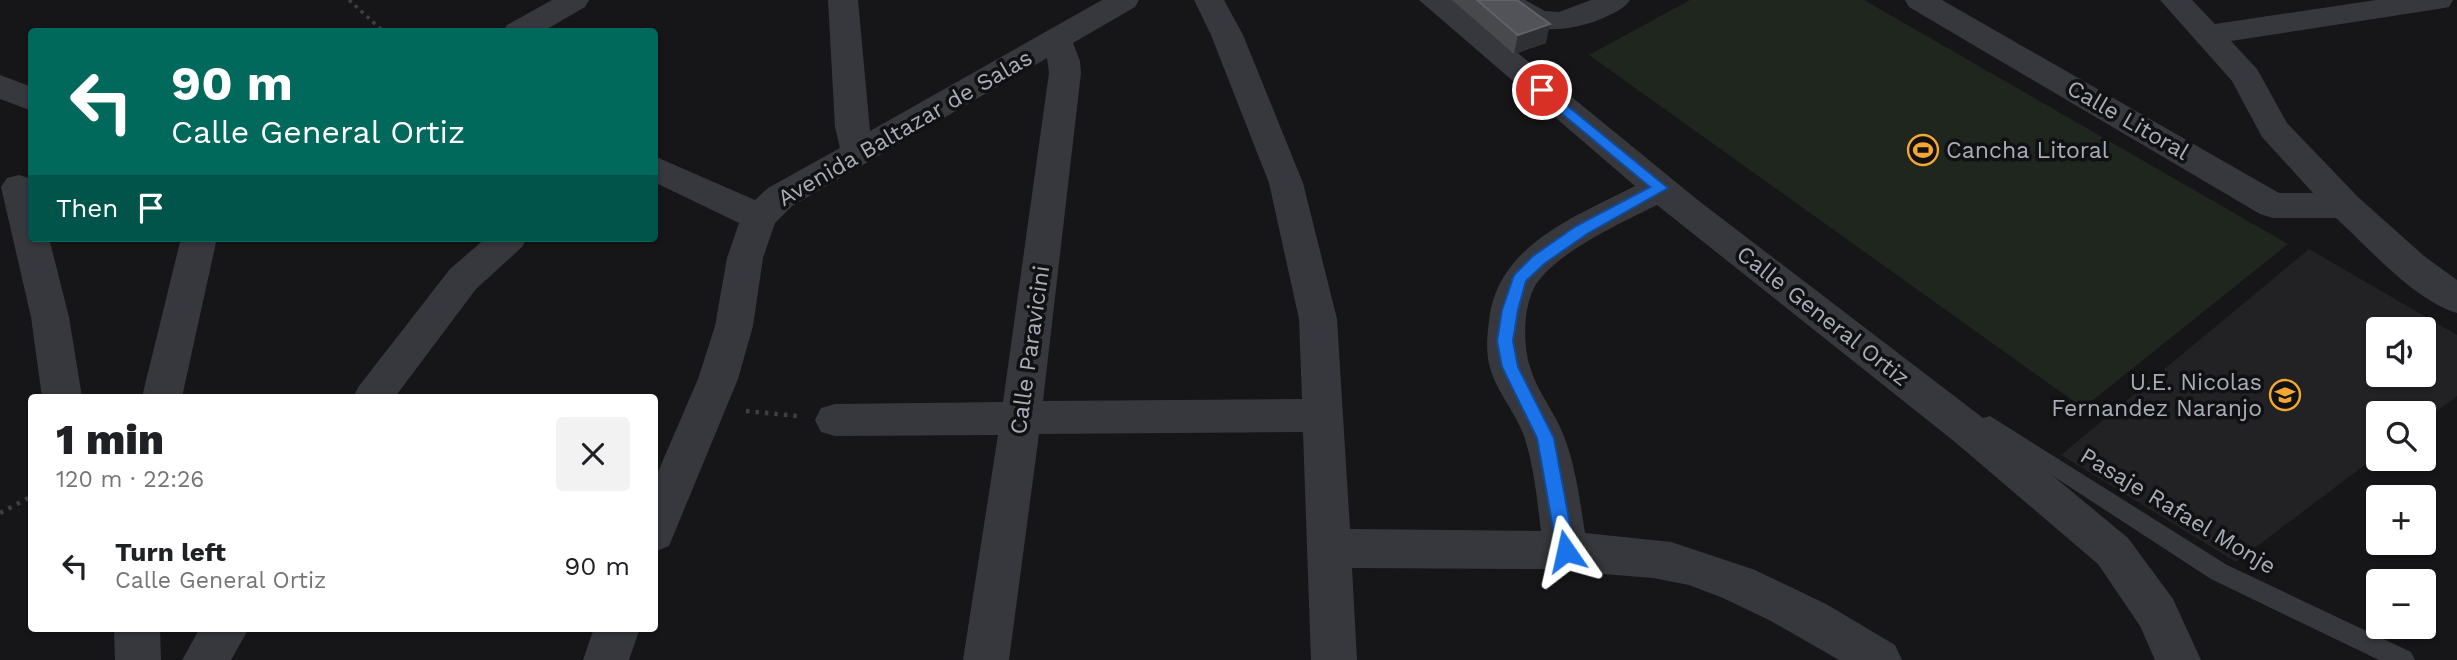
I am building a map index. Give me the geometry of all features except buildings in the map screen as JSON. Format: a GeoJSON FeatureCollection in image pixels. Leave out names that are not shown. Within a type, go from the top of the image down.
{"type":"FeatureCollection","features":[{"type":"Feature","properties":{"kind":"street"},"geometry":{"type":"LineString","coordinates":[[524,28],[574,0]]}},
{"type":"Feature","properties":{"kind":"street"},"geometry":{"type":"LineString","coordinates":[[843,0],[852,127],[858,153]]}},
{"type":"Feature","properties":{"kind":"street","name":"Avenida Baltazar de Salas"},"geometry":{"type":"LineString","coordinates":[[658,523],[707,407],[734,326],[745,258],[759,217],[780,197],[1124,0]]}},
{"type":"Feature","properties":{"kind":"street"},"geometry":{"type":"LineString","coordinates":[[1209,0],[1227,35],[1286,183],[1318,319],[1334,660]]}},
{"type":"Feature","properties":{"kind":"street","name":"Calle General Ortiz"},"geometry":{"type":"LineString","coordinates":[[1434,0],[1660,188],[1969,429],[2113,551],[2157,613],[2178,660]]}},
{"type":"Feature","properties":{"kind":"street"},"geometry":{"type":"LineString","coordinates":[[1504,0],[1525,15],[1554,23],[1584,16],[1615,0]]}},
{"type":"Feature","properties":{"kind":"street","name":"Calle Litoral"},"geometry":{"type":"LineString","coordinates":[[1920,0],[2273,205],[2345,206]]}},
{"type":"Feature","properties":{"kind":"street"},"geometry":{"type":"LineString","coordinates":[[2175,0],[2246,76],[2274,129],[2345,206],[2411,266],[2457,299]]}},
{"type":"Feature","properties":{"kind":"street"},"geometry":{"type":"LineString","coordinates":[[2208,34],[2438,0]]}},
{"type":"Feature","properties":{"kind":"street"},"geometry":{"type":"LineString","coordinates":[[2445,0],[2457,18]]}},
{"type":"Feature","properties":{"kind":"street","name":"Calle Paravicini"},"geometry":{"type":"LineString","coordinates":[[986,660],[1065,73],[1064,61],[1056,41]]}},
{"type":"Feature","properties":{"kind":"street"},"geometry":{"type":"LineString","coordinates":[[0,86],[28,98]]}},
{"type":"Feature","properties":{"kind":"street"},"geometry":{"type":"LineString","coordinates":[[658,170],[759,217]]}},
{"type":"Feature","properties":{"kind":"street"},"geometry":{"type":"LineString","coordinates":[[19,187],[28,225]]}},
{"type":"Feature","properties":{"kind":"street"},"geometry":{"type":"LineString","coordinates":[[1566,551],[1545,438],[1510,367],[1505,341],[1510,310],[1519,279],[1538,260],[1581,230],[1660,188]]}},
{"type":"Feature","properties":{"kind":"street"},"geometry":{"type":"LineString","coordinates":[[32,242],[50,317],[62,394]]}},
{"type":"Feature","properties":{"kind":"street"},"geometry":{"type":"LineString","coordinates":[[163,394],[198,242]]}},
{"type":"Feature","properties":{"kind":"street"},"geometry":{"type":"LineString","coordinates":[[375,394],[463,279],[505,242]]}},
{"type":"Feature","properties":{"kind":"street"},"geometry":{"type":"LineString","coordinates":[[835,420],[1323,415]]}},
{"type":"Feature","properties":{"kind":"street"},"geometry":{"type":"LineString","coordinates":[[1329,549],[1464,547],[1566,551],[1648,558],[1686,565],[1730,579],[1819,622],[1879,660]]}},
{"type":"Feature","properties":{"kind":"street"},"geometry":{"type":"LineString","coordinates":[[137,632],[138,660]]}},
{"type":"Feature","properties":{"kind":"street"},"geometry":{"type":"LineString","coordinates":[[205,660],[223,632]]}},
{"type":"Feature","properties":{"kind":"street"},"geometry":{"type":"LineString","coordinates":[[606,660],[616,632]]}},
{"type":"Feature","properties":{"kind":"lane","name":"Pasaje Rafael Monje"},"geometry":{"type":"LineString","coordinates":[[1969,429],[1990,424],[2219,572],[2403,660]]}},
{"type":"Feature","properties":{"kind":"path"},"geometry":{"type":"LineString","coordinates":[[349,0],[380,28]]}},
{"type":"Feature","properties":{"kind":"path"},"geometry":{"type":"LineString","coordinates":[[707,407],[835,420]]}},
{"type":"Feature","properties":{"kind":"path"},"geometry":{"type":"LineString","coordinates":[[0,513],[28,498]]}},
{"type":"Feature","properties":{"kind":"shaded area","name":"Cancha Litoral"},"geometry":{"type":"Polygon","coordinates":[[[1690,0],[1864,0],[2288,244],[2083,408],[1589,55],[1690,0]]]}},
{"type":"Feature","properties":{"kind":"shaded area"},"geometry":{"type":"Polygon","coordinates":[[[2309,249],[2426,317],[2366,317],[2366,387],[2436,387],[2436,323],[2457,335],[2457,396],[2436,412],[2436,401],[2366,401],[2366,464],[2236,562],[2061,455],[2309,249]]]}},
{"type":"Feature","properties":{"kind":"place","name":"Cancha Litoral"},"geometry":{"type":"Point","coordinates":[1923,150]}},
{"type":"Feature","properties":{"kind":"place","name":"U.E. Nicolas Fernandez Naranjo"},"geometry":{"type":"Point","coordinates":[2285,395]}},
{"type":"Feature","properties":{"kind":"route"},"geometry":{"type":"LineString","coordinates":[[1542,90],[1660,188],[1581,230],[1538,260],[1519,279],[1510,310],[1505,341],[1510,367],[1545,438],[1566,551]]}}]}
